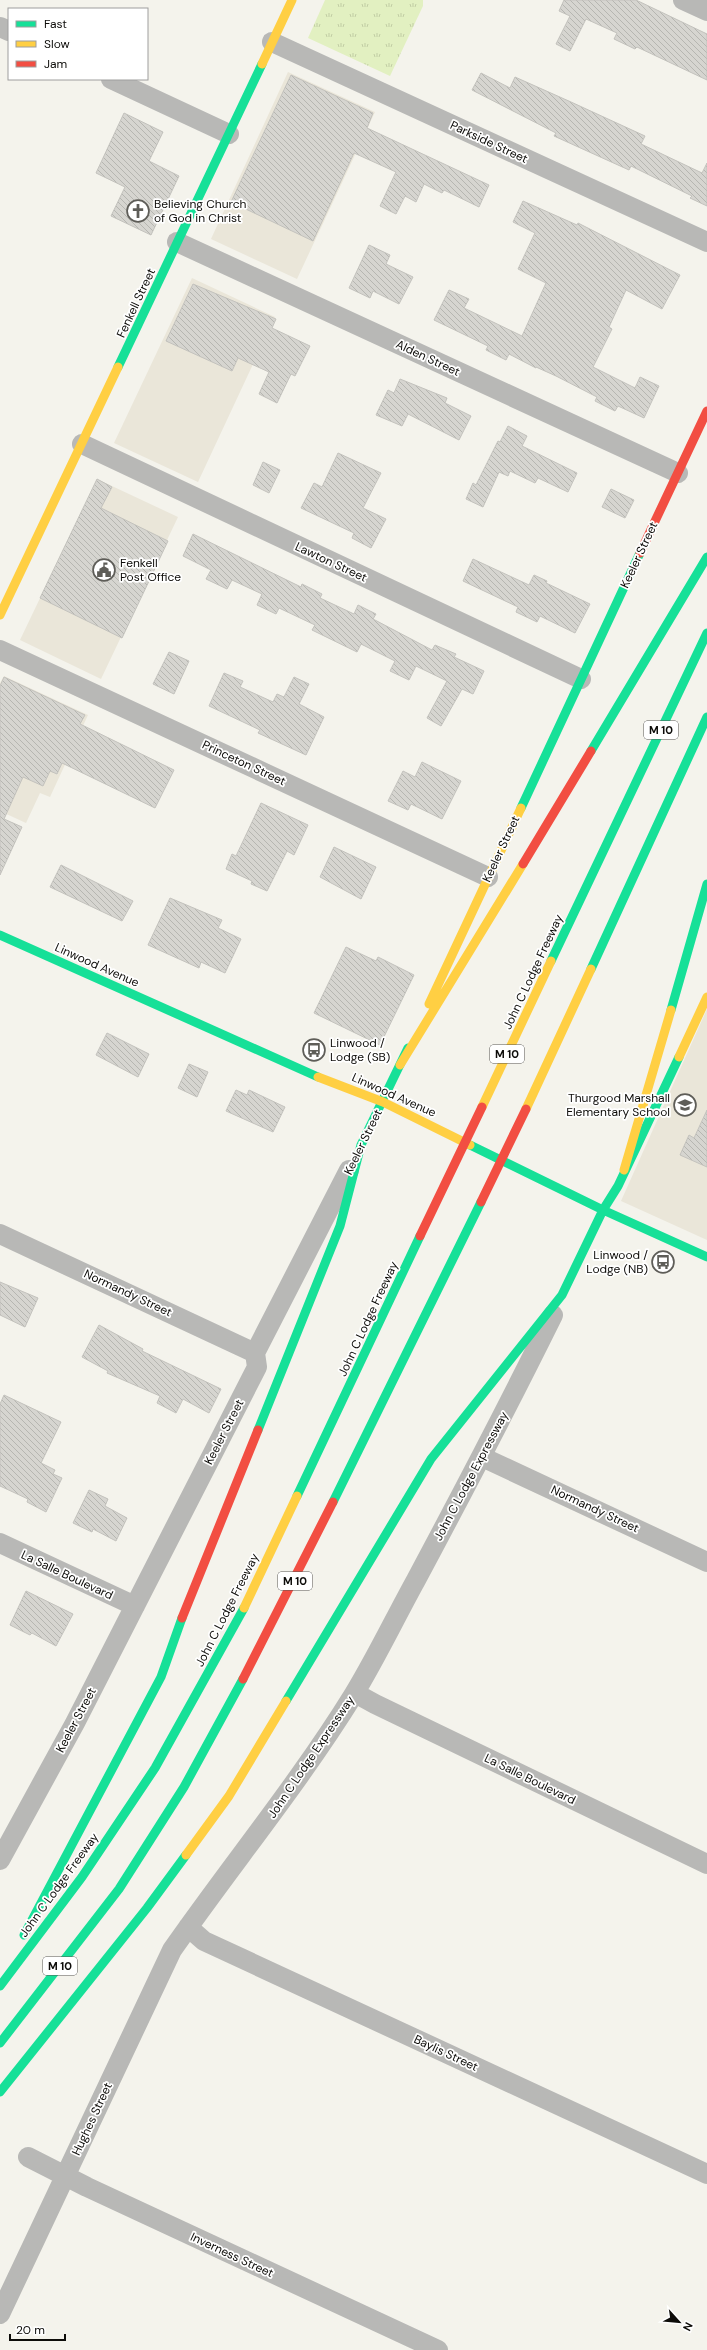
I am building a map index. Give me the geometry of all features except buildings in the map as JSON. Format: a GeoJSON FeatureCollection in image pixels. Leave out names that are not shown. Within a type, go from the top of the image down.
{"type":"FeatureCollection","features":[{"type":"Feature","properties":{"kind":"main road","name":"Fenkell Street"},"geometry":{"type":"LineString","coordinates":[[0,615],[292,0]]}},
{"type":"Feature","properties":{"kind":"main road","name":"Keeler Street"},"geometry":{"type":"LineString","coordinates":[[361,1145],[383,1102],[707,412]]}},
{"type":"Feature","properties":{"kind":"main road"},"geometry":{"type":"LineString","coordinates":[[400,1065],[534,848],[707,557]]}},
{"type":"Feature","properties":{"kind":"main road","name":"John C Lodge Freeway"},"geometry":{"type":"LineString","coordinates":[[0,1986],[82,1877],[155,1768],[244,1607],[707,633]]}},
{"type":"Feature","properties":{"kind":"main road","name":"M 10"},"geometry":{"type":"LineString","coordinates":[[0,2043],[119,1889],[184,1786],[249,1669],[302,1567],[511,1141],[707,717]]}},
{"type":"Feature","properties":{"kind":"main road"},"geometry":{"type":"LineString","coordinates":[[624,1170],[707,884]]}},
{"type":"Feature","properties":{"kind":"main road","name":"Linwood Avenue"},"geometry":{"type":"LineString","coordinates":[[0,935],[318,1077],[383,1102],[571,1195],[707,1257]]}},
{"type":"Feature","properties":{"kind":"main road","name":"John C Lodge Expressway"},"geometry":{"type":"LineString","coordinates":[[562,1295],[603,1210],[618,1186],[624,1170],[707,997]]}},
{"type":"Feature","properties":{"kind":"main road"},"geometry":{"type":"LineString","coordinates":[[0,1979],[125,1748],[160,1677],[187,1605],[340,1226],[361,1145]]}},
{"type":"Feature","properties":{"kind":"main road"},"geometry":{"type":"LineString","coordinates":[[0,2092],[147,1908],[229,1796],[431,1459],[562,1295]]}},
{"type":"Feature","properties":{"kind":"street"},"geometry":{"type":"LineString","coordinates":[[684,0],[707,11]]}},
{"type":"Feature","properties":{"kind":"street","name":"Parkside Street"},"geometry":{"type":"LineString","coordinates":[[272,42],[707,242]]}},
{"type":"Feature","properties":{"kind":"street"},"geometry":{"type":"LineString","coordinates":[[113,80],[229,134]]}},
{"type":"Feature","properties":{"kind":"street","name":"Alden Street"},"geometry":{"type":"LineString","coordinates":[[178,242],[678,473]]}},
{"type":"Feature","properties":{"kind":"street","name":"Lawton Street"},"geometry":{"type":"LineString","coordinates":[[82,444],[581,679]]}},
{"type":"Feature","properties":{"kind":"street","name":"Princeton Street"},"geometry":{"type":"LineString","coordinates":[[0,650],[488,877]]}},
{"type":"Feature","properties":{"kind":"street","name":"Keeler Street"},"geometry":{"type":"LineString","coordinates":[[1,1856],[75,1723],[257,1367],[255,1353],[361,1145]]}},
{"type":"Feature","properties":{"kind":"street","name":"Normandy Street"},"geometry":{"type":"LineString","coordinates":[[0,1234],[255,1353]]}},
{"type":"Feature","properties":{"kind":"street","name":"John C Lodge Expressway"},"geometry":{"type":"LineString","coordinates":[[188,1927],[210,1895],[272,1815],[318,1751],[355,1693],[482,1457],[562,1295]]}},
{"type":"Feature","properties":{"kind":"street","name":"Normandy Street"},"geometry":{"type":"LineString","coordinates":[[482,1457],[707,1562]]}},
{"type":"Feature","properties":{"kind":"street","name":"La Salle Boulevard"},"geometry":{"type":"LineString","coordinates":[[0,1543],[135,1606]]}},
{"type":"Feature","properties":{"kind":"street","name":"La Salle Boulevard"},"geometry":{"type":"LineString","coordinates":[[355,1693],[707,1864]]}},
{"type":"Feature","properties":{"kind":"street","name":"Baylis Street"},"geometry":{"type":"LineString","coordinates":[[188,1927],[204,1941],[707,2174]]}},
{"type":"Feature","properties":{"kind":"street","name":"Hughes Street"},"geometry":{"type":"LineString","coordinates":[[0,2314],[172,1950],[188,1927]]}},
{"type":"Feature","properties":{"kind":"street","name":"Inverness Street"},"geometry":{"type":"LineString","coordinates":[[28,2156],[65,2177],[438,2350]]}},
{"type":"Feature","properties":{"kind":"shaded area"},"geometry":{"type":"Polygon","coordinates":[[[288,72],[375,112],[297,279],[211,239],[288,72]]]}},
{"type":"Feature","properties":{"kind":"shaded area"},"geometry":{"type":"Polygon","coordinates":[[[192,278],[275,317],[198,482],[114,443],[192,278]]]}},
{"type":"Feature","properties":{"kind":"shaded area","name":"Fenkell Post Office"},"geometry":{"type":"Polygon","coordinates":[[[97,479],[178,517],[101,679],[20,640],[97,479]]]}},
{"type":"Feature","properties":{"kind":"shaded area"},"geometry":{"type":"Polygon","coordinates":[[[4,676],[88,715],[50,797],[40,793],[26,823],[0,811],[0,683],[4,676]]]}},
{"type":"Feature","properties":{"kind":"shaded area","name":"Thurgood Marshall Elementary School"},"geometry":{"type":"Polygon","coordinates":[[[707,1009],[707,1240],[621,1201],[707,1009]]]}},
{"type":"Feature","properties":{"kind":"green space"},"geometry":{"type":"Polygon","coordinates":[[[325,0],[423,0],[423,6],[390,76],[308,38],[325,0]]]}},
{"type":"Feature","properties":{"kind":"traffic: fast"},"geometry":{"type":"LineString","coordinates":[[118,367],[262,64]]}},
{"type":"Feature","properties":{"kind":"traffic: fast"},"geometry":{"type":"LineString","coordinates":[[521,808],[640,553]]}},
{"type":"Feature","properties":{"kind":"traffic: fast"},"geometry":{"type":"LineString","coordinates":[[591,751],[707,557]]}},
{"type":"Feature","properties":{"kind":"traffic: fast"},"geometry":{"type":"LineString","coordinates":[[551,961],[707,633]]}},
{"type":"Feature","properties":{"kind":"traffic: fast"},"geometry":{"type":"LineString","coordinates":[[591,969],[707,717]]}},
{"type":"Feature","properties":{"kind":"traffic: fast"},"geometry":{"type":"LineString","coordinates":[[671,1010],[707,884]]}},
{"type":"Feature","properties":{"kind":"traffic: fast"},"geometry":{"type":"LineString","coordinates":[[0,935],[318,1077]]}},
{"type":"Feature","properties":{"kind":"traffic: fast"},"geometry":{"type":"LineString","coordinates":[[361,1145],[408,1048]]}},
{"type":"Feature","properties":{"kind":"traffic: fast"},"geometry":{"type":"LineString","coordinates":[[562,1295],[603,1210],[618,1186],[679,1057]]}},
{"type":"Feature","properties":{"kind":"traffic: fast"},"geometry":{"type":"LineString","coordinates":[[258,1430],[340,1226],[361,1145]]}},
{"type":"Feature","properties":{"kind":"traffic: fast"},"geometry":{"type":"LineString","coordinates":[[470,1145],[603,1210],[707,1257]]}},
{"type":"Feature","properties":{"kind":"traffic: fast"},"geometry":{"type":"LineString","coordinates":[[333,1502],[481,1202]]}},
{"type":"Feature","properties":{"kind":"traffic: fast"},"geometry":{"type":"LineString","coordinates":[[297,1496],[420,1236]]}},
{"type":"Feature","properties":{"kind":"traffic: fast"},"geometry":{"type":"LineString","coordinates":[[286,1701],[431,1459],[562,1295]]}},
{"type":"Feature","properties":{"kind":"traffic: fast"},"geometry":{"type":"LineString","coordinates":[[0,1986],[82,1877],[155,1768],[244,1608]]}},
{"type":"Feature","properties":{"kind":"traffic: fast"},"geometry":{"type":"LineString","coordinates":[[24,1935],[161,1677],[182,1618]]}},
{"type":"Feature","properties":{"kind":"traffic: fast"},"geometry":{"type":"LineString","coordinates":[[0,2043],[119,1889],[184,1787],[243,1679]]}},
{"type":"Feature","properties":{"kind":"traffic: fast"},"geometry":{"type":"LineString","coordinates":[[0,2092],[147,1908],[186,1855]]}},
{"type":"Feature","properties":{"kind":"traffic: slow"},"geometry":{"type":"LineString","coordinates":[[262,64],[292,0]]}},
{"type":"Feature","properties":{"kind":"traffic: slow"},"geometry":{"type":"LineString","coordinates":[[0,615],[118,367]]}},
{"type":"Feature","properties":{"kind":"traffic: slow"},"geometry":{"type":"LineString","coordinates":[[429,1004],[521,808]]}},
{"type":"Feature","properties":{"kind":"traffic: slow"},"geometry":{"type":"LineString","coordinates":[[400,1065],[523,864]]}},
{"type":"Feature","properties":{"kind":"traffic: slow"},"geometry":{"type":"LineString","coordinates":[[482,1107],[551,961]]}},
{"type":"Feature","properties":{"kind":"traffic: slow"},"geometry":{"type":"LineString","coordinates":[[526,1109],[591,969]]}},
{"type":"Feature","properties":{"kind":"traffic: slow"},"geometry":{"type":"LineString","coordinates":[[679,1057],[707,997]]}},
{"type":"Feature","properties":{"kind":"traffic: slow"},"geometry":{"type":"LineString","coordinates":[[624,1170],[671,1010]]}},
{"type":"Feature","properties":{"kind":"traffic: slow"},"geometry":{"type":"LineString","coordinates":[[318,1077],[383,1102],[470,1145]]}},
{"type":"Feature","properties":{"kind":"traffic: slow"},"geometry":{"type":"LineString","coordinates":[[244,1608],[297,1496]]}},
{"type":"Feature","properties":{"kind":"traffic: slow"},"geometry":{"type":"LineString","coordinates":[[186,1855],[229,1796],[286,1701]]}},
{"type":"Feature","properties":{"kind":"traffic: jam"},"geometry":{"type":"LineString","coordinates":[[640,553],[707,411]]}},
{"type":"Feature","properties":{"kind":"traffic: jam"},"geometry":{"type":"LineString","coordinates":[[523,864],[591,751]]}},
{"type":"Feature","properties":{"kind":"traffic: jam"},"geometry":{"type":"LineString","coordinates":[[420,1236],[482,1107]]}},
{"type":"Feature","properties":{"kind":"traffic: jam"},"geometry":{"type":"LineString","coordinates":[[481,1202],[526,1109]]}},
{"type":"Feature","properties":{"kind":"traffic: jam"},"geometry":{"type":"LineString","coordinates":[[182,1618],[258,1430]]}},
{"type":"Feature","properties":{"kind":"traffic: jam"},"geometry":{"type":"LineString","coordinates":[[243,1679],[333,1502]]}},
{"type":"Feature","properties":{"kind":"place","name":"Believing Church of God in Christ"},"geometry":{"type":"Point","coordinates":[138,211]}},
{"type":"Feature","properties":{"kind":"place","name":"Fenkell Post Office"},"geometry":{"type":"Point","coordinates":[104,570]}},
{"type":"Feature","properties":{"kind":"place","name":"Linwood / Lodge (SB)"},"geometry":{"type":"Point","coordinates":[314,1050]}},
{"type":"Feature","properties":{"kind":"place","name":"Thurgood Marshall Elementary School"},"geometry":{"type":"Point","coordinates":[685,1105]}},
{"type":"Feature","properties":{"kind":"place","name":"Linwood / Lodge (NB)"},"geometry":{"type":"Point","coordinates":[663,1262]}}]}
